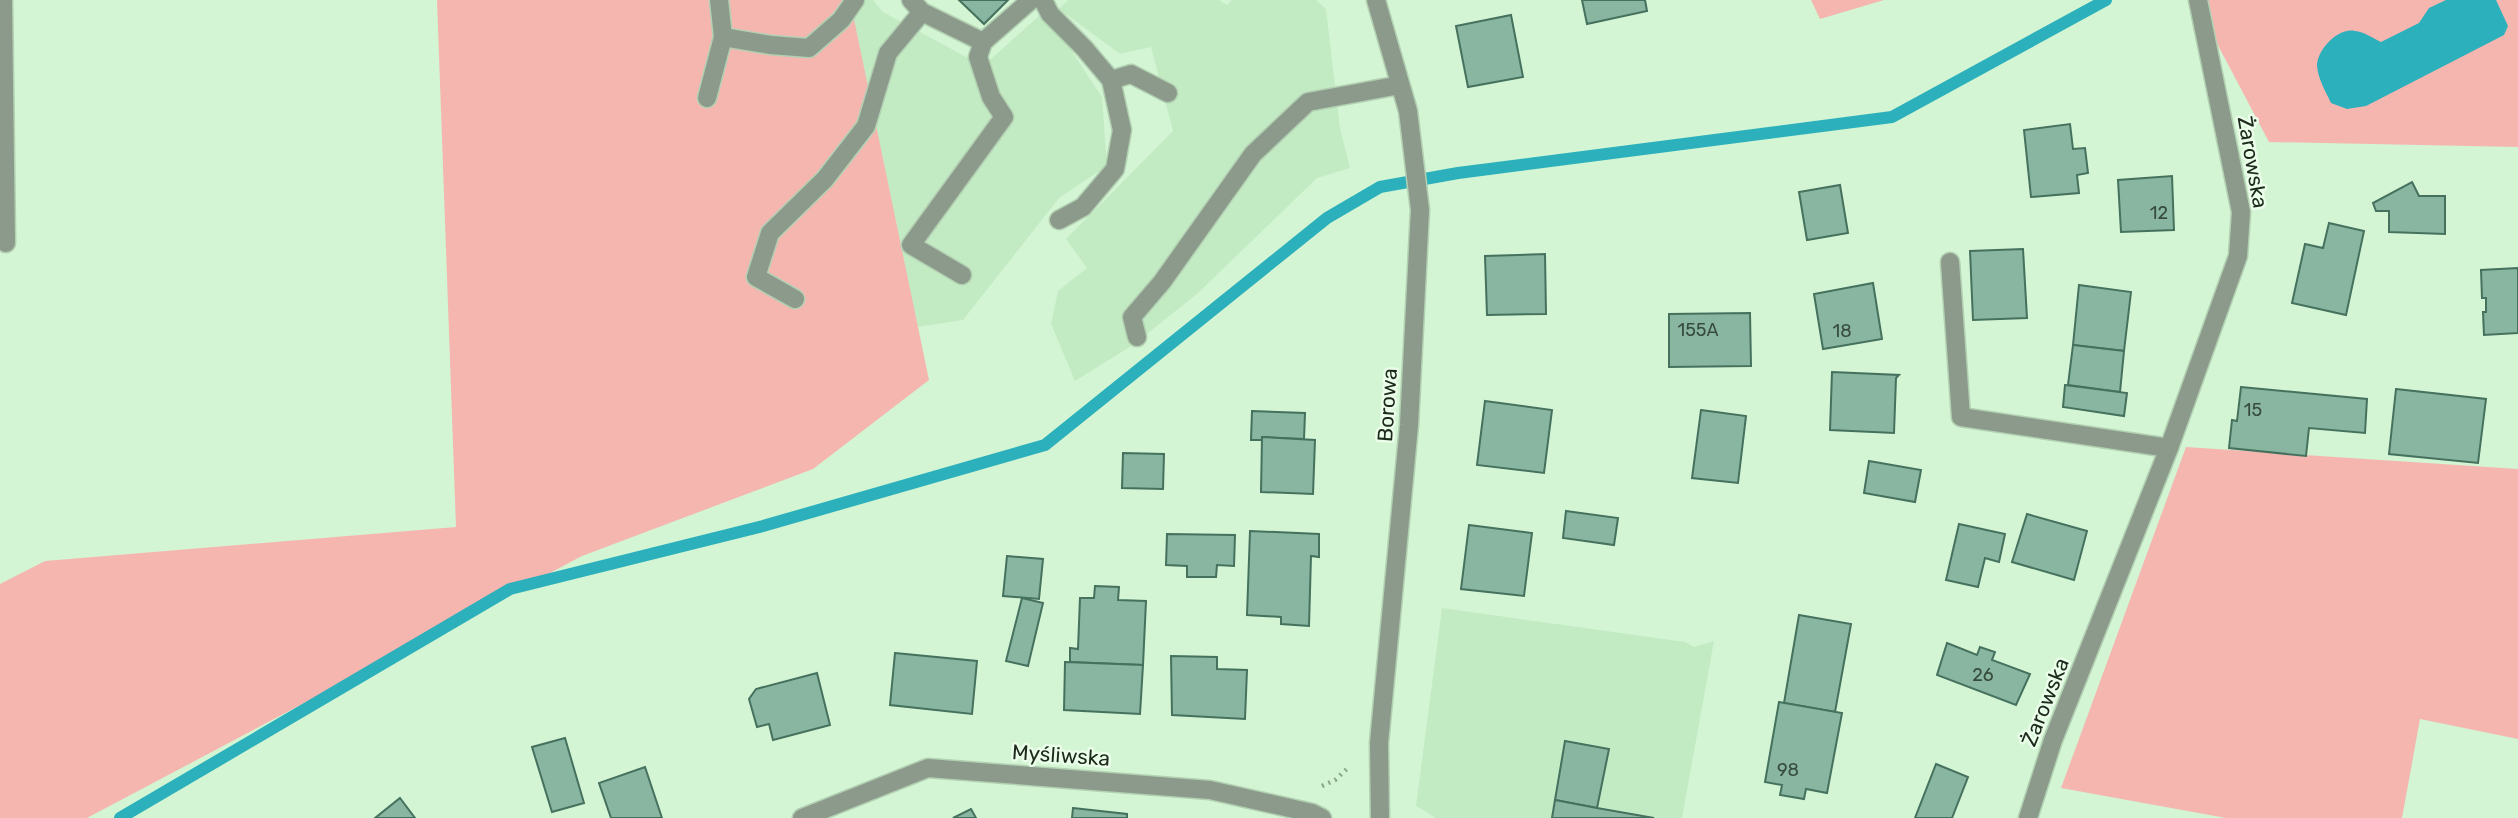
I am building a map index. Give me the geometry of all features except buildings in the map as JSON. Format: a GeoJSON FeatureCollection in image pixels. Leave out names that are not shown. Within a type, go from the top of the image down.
{"type":"FeatureCollection","features":[{"type":"Feature","properties":{"kind":"street"},"geometry":{"type":"LineString","coordinates":[[3,0],[6,243]]}},
{"type":"Feature","properties":{"kind":"street"},"geometry":{"type":"LineString","coordinates":[[707,98],[723,37],[719,0]]}},
{"type":"Feature","properties":{"kind":"street"},"geometry":{"type":"LineString","coordinates":[[723,37],[771,46],[809,48],[841,20],[855,0]]}},
{"type":"Feature","properties":{"kind":"street"},"geometry":{"type":"LineString","coordinates":[[962,275],[911,245],[1004,117],[991,97],[978,57],[983,42],[1031,0]]}},
{"type":"Feature","properties":{"kind":"street"},"geometry":{"type":"LineString","coordinates":[[1042,0],[1050,14],[1111,80],[1122,130],[1115,169],[1083,207],[1059,220]]}},
{"type":"Feature","properties":{"kind":"street","name":"Borowa"},"geometry":{"type":"LineString","coordinates":[[1376,0],[1408,111],[1419,200],[1409,425],[1378,743],[1380,818]]}},
{"type":"Feature","properties":{"kind":"street","name":"Żarowska"},"geometry":{"type":"LineString","coordinates":[[2028,818],[2053,740],[2169,448],[2235,270],[2241,234],[2239,198],[2198,0]]}},
{"type":"Feature","properties":{"kind":"street"},"geometry":{"type":"LineString","coordinates":[[795,299],[756,277],[770,233],[825,179],[866,126],[888,53],[917,6],[983,42]]}},
{"type":"Feature","properties":{"kind":"street"},"geometry":{"type":"LineString","coordinates":[[1111,80],[1131,74],[1168,93]]}},
{"type":"Feature","properties":{"kind":"street"},"geometry":{"type":"LineString","coordinates":[[1137,337],[1132,317],[1162,282],[1253,154],[1308,102],[1401,85]]}},
{"type":"Feature","properties":{"kind":"street"},"geometry":{"type":"LineString","coordinates":[[1950,262],[1961,417],[2169,448]]}},
{"type":"Feature","properties":{"kind":"street","name":"Myśliwska"},"geometry":{"type":"LineString","coordinates":[[802,818],[928,768],[1210,790],[1312,813],[1322,818]]}},
{"type":"Feature","properties":{"kind":"path"},"geometry":{"type":"LineString","coordinates":[[1322,786],[1335,780],[1350,765]]}},
{"type":"Feature","properties":{"kind":"shaded area"},"geometry":{"type":"Polygon","coordinates":[[[437,0],[850,0],[929,380],[813,469],[582,556],[87,818],[0,818],[0,584],[45,561],[456,527],[437,0]]]}},
{"type":"Feature","properties":{"kind":"shaded area"},"geometry":{"type":"Polygon","coordinates":[[[664,0],[873,0],[883,12],[983,66],[1039,16],[1065,41],[1102,97],[1107,166],[1059,198],[963,320],[845,338],[664,0]]]}},
{"type":"Feature","properties":{"kind":"shaded area"},"geometry":{"type":"Polygon","coordinates":[[[1068,0],[1219,0],[1227,5],[1232,0],[1316,0],[1326,9],[1340,128],[1350,168],[1317,178],[1197,294],[1133,345],[1075,381],[1051,324],[1058,291],[1087,268],[1066,239],[1173,131],[1151,47],[1120,54],[1059,9],[1068,0]]]}},
{"type":"Feature","properties":{"kind":"shaded area"},"geometry":{"type":"Polygon","coordinates":[[[1811,0],[1884,0],[1820,19],[1811,0]]]}},
{"type":"Feature","properties":{"kind":"shaded area"},"geometry":{"type":"Polygon","coordinates":[[[2194,0],[2518,0],[2518,147],[2269,142],[2194,0]]]}},
{"type":"Feature","properties":{"kind":"shaded area"},"geometry":{"type":"Polygon","coordinates":[[[2186,447],[2518,469],[2518,739],[2420,719],[2402,818],[2226,818],[2061,788],[2186,447]]]}},
{"type":"Feature","properties":{"kind":"shaded area"},"geometry":{"type":"Polygon","coordinates":[[[1442,608],[1685,642],[1694,647],[1714,641],[1682,818],[1436,818],[1416,806],[1442,608]]]}},
{"type":"Feature","properties":{"kind":"water"},"geometry":{"type":"Polygon","coordinates":[[[2446,0],[2496,0],[2508,26],[2504,35],[2366,106],[2347,109],[2331,103],[2317,66],[2321,53],[2330,41],[2342,33],[2355,31],[2381,42],[2419,23],[2429,8],[2446,0]]]}},
{"type":"Feature","properties":{"kind":"waterway"},"geometry":{"type":"LineString","coordinates":[[120,818],[510,589],[763,526],[1045,445],[1327,218],[1380,187],[1458,173],[1892,117],[2106,0]]}}]}
